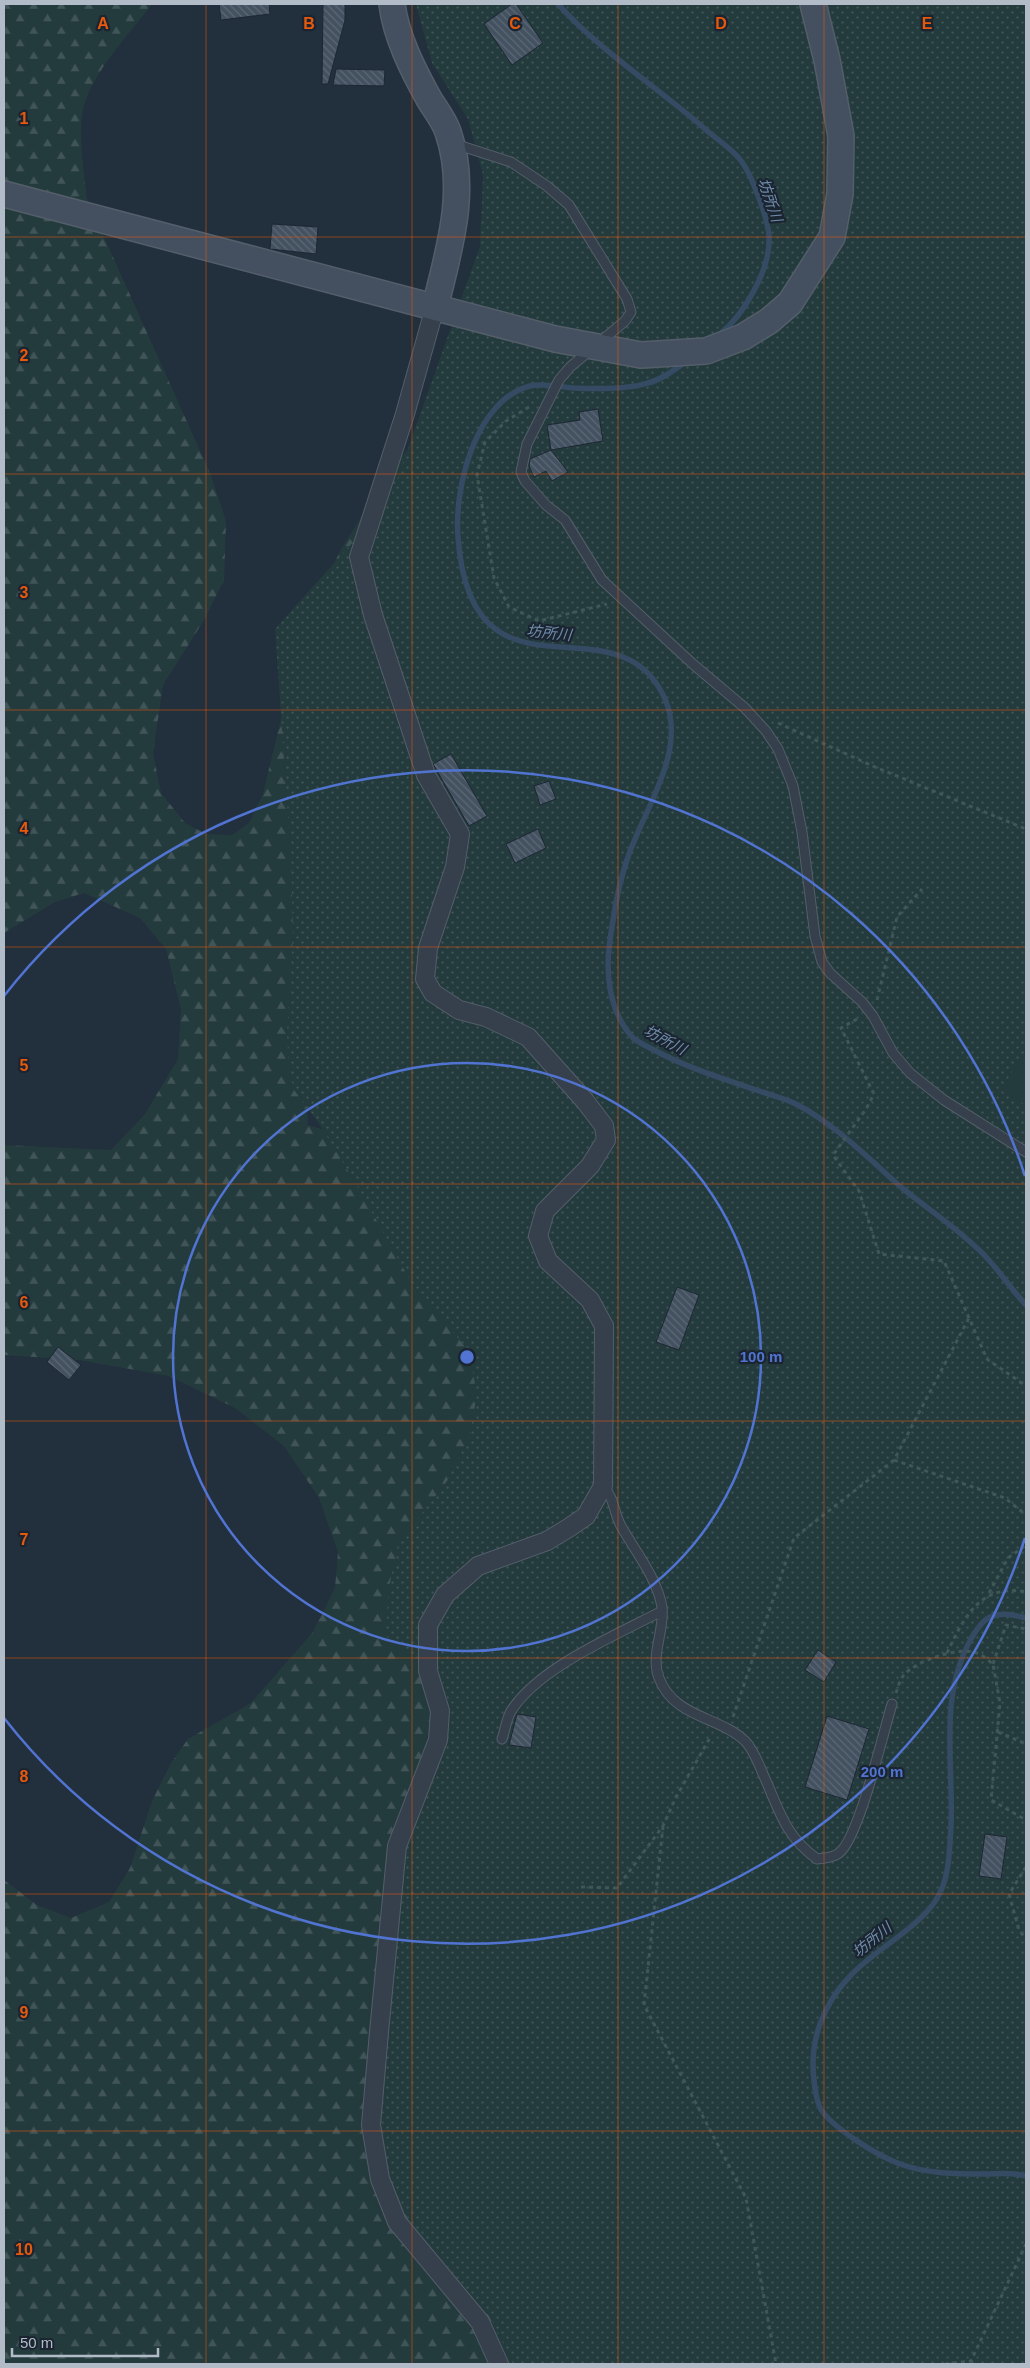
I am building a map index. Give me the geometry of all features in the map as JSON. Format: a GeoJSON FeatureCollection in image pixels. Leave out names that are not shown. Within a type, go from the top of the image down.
{"type":"FeatureCollection","features":[{"type":"Feature","properties":{"kind":"street"},"geometry":{"type":"LineString","coordinates":[[392,4],[393,13],[412,67],[448,131],[457,178],[454,228],[436,307],[405,414],[359,556],[373,614],[426,774],[460,834],[456,868],[428,948],[425,979],[434,993],[459,1010],[486,1017],[528,1037],[564,1075],[604,1126],[606,1140],[590,1166],[545,1211],[538,1236],[548,1261],[590,1300],[604,1326],[603,1486],[586,1516],[547,1541],[478,1566],[445,1595],[428,1625],[428,1671],[440,1710],[438,1740],[398,1846],[371,2125],[380,2180],[397,2222],[480,2322],[499,2364]]}},
{"type":"Feature","properties":{"kind":"street"},"geometry":{"type":"LineString","coordinates":[[4,194],[555,339],[641,355],[706,351],[743,338],[762,326],[790,303],[832,237],[840,194],[841,136],[827,60],[813,4]]}},
{"type":"Feature","properties":{"kind":"lane"},"geometry":{"type":"LineString","coordinates":[[450,142],[511,162],[547,186],[570,205],[627,299],[631,312],[625,321],[570,367],[559,380],[527,444],[521,472],[538,496],[565,520],[602,580],[744,708],[766,731],[778,749],[793,786],[802,832],[814,936],[822,962],[830,973],[870,1011],[893,1053],[910,1073],[944,1100],[1026,1152]]}},
{"type":"Feature","properties":{"kind":"lane"},"geometry":{"type":"LineString","coordinates":[[603,1486],[612,1496],[620,1524],[655,1585],[662,1611],[657,1659],[659,1678],[666,1690],[691,1713],[718,1724],[746,1742],[759,1764],[792,1837],[817,1859],[828,1858],[840,1853],[854,1831],[892,1704]]}},
{"type":"Feature","properties":{"kind":"lane"},"geometry":{"type":"LineString","coordinates":[[502,1739],[509,1714],[531,1688],[559,1667],[662,1611]]}},
{"type":"Feature","properties":{"kind":"path"},"geometry":{"type":"LineString","coordinates":[[544,409],[528,407],[506,421],[486,442],[477,475],[494,578],[509,607],[539,621],[622,600]]}},
{"type":"Feature","properties":{"kind":"path"},"geometry":{"type":"LineString","coordinates":[[744,708],[874,767],[1026,829]]}},
{"type":"Feature","properties":{"kind":"path"},"geometry":{"type":"LineString","coordinates":[[922,889],[897,917],[876,1004],[870,1011],[841,1028],[874,1094],[833,1156],[859,1192],[879,1254],[944,1260],[987,1359],[1026,1386]]}},
{"type":"Feature","properties":{"kind":"path"},"geometry":{"type":"LineString","coordinates":[[728,1730],[794,1538],[894,1460],[969,1318]]}},
{"type":"Feature","properties":{"kind":"path"},"geometry":{"type":"LineString","coordinates":[[894,1460],[1005,1498],[1026,1515]]}},
{"type":"Feature","properties":{"kind":"path"},"geometry":{"type":"LineString","coordinates":[[947,1653],[961,1624],[989,1593],[1008,1558],[1026,1545]]}},
{"type":"Feature","properties":{"kind":"path"},"geometry":{"type":"LineString","coordinates":[[989,1593],[1011,1589],[1026,1592]]}},
{"type":"Feature","properties":{"kind":"path"},"geometry":{"type":"LineString","coordinates":[[1026,1629],[1006,1625],[994,1664],[1000,1703],[991,1800],[1026,1820]]}},
{"type":"Feature","properties":{"kind":"path"},"geometry":{"type":"LineString","coordinates":[[892,1704],[902,1677],[909,1669],[933,1657],[947,1653],[976,1652],[994,1664]]}},
{"type":"Feature","properties":{"kind":"path"},"geometry":{"type":"LineString","coordinates":[[580,1888],[617,1888],[663,1826],[676,1797],[718,1724]]}},
{"type":"Feature","properties":{"kind":"path"},"geometry":{"type":"LineString","coordinates":[[998,1732],[1026,1744]]}},
{"type":"Feature","properties":{"kind":"path"},"geometry":{"type":"LineString","coordinates":[[663,1826],[644,2005],[746,2198],[776,2364]]}},
{"type":"Feature","properties":{"kind":"path"},"geometry":{"type":"LineString","coordinates":[[1026,1867],[1009,1894],[1019,1930],[1026,1939]]}},
{"type":"Feature","properties":{"kind":"path"},"geometry":{"type":"LineString","coordinates":[[945,2364],[971,2361],[1026,2244]]}},
{"type":"Feature","properties":{"kind":"green space"},"geometry":{"type":"Polygon","coordinates":[[[4,4],[152,4],[107,61],[86,99],[81,135],[83,162],[87,199],[210,473],[226,521],[224,580],[204,620],[163,685],[153,753],[161,793],[185,823],[206,834],[232,835],[249,823],[263,794],[291,677],[321,588],[343,546],[396,462],[428,429],[1026,4],[1026,2364],[4,2364],[4,1880],[37,1905],[71,1918],[109,1902],[130,1868],[152,1801],[171,1763],[188,1739],[251,1703],[313,1632],[335,1588],[338,1552],[319,1498],[284,1446],[235,1408],[169,1376],[79,1360],[4,1355],[4,1145],[111,1150],[145,1114],[178,1059],[181,1009],[166,949],[140,918],[84,893],[55,902],[4,933],[4,4]],[[301,1013],[308,1125],[474,1177],[301,1013]]]}},
{"type":"Feature","properties":{"kind":"green space"},"geometry":{"type":"Polygon","coordinates":[[[416,4],[1026,4],[1026,2364],[513,2364],[487,2310],[440,2264],[409,2221],[389,2177],[381,2125],[384,2059],[406,1847],[450,1726],[449,1705],[442,1679],[386,1636],[389,1587],[398,1544],[447,1481],[469,1437],[477,1395],[469,1352],[446,1323],[420,1298],[356,1184],[318,1122],[294,1090],[289,1070],[287,1033],[293,934],[291,860],[275,629],[389,502],[480,246],[483,175],[468,119],[432,63],[416,4]]]}},
{"type":"Feature","properties":{"kind":"green space"},"geometry":{"type":"Polygon","coordinates":[[[1026,1050],[1026,1105],[1001,1090],[1026,1050]]]}},
{"type":"Feature","properties":{"kind":"building"},"geometry":{"type":"Polygon","coordinates":[[[219,4],[269,4],[270,14],[221,20],[219,4]]]}},
{"type":"Feature","properties":{"kind":"building"},"geometry":{"type":"Polygon","coordinates":[[[323,4],[345,4],[345,20],[328,84],[322,84],[323,4]]]}},
{"type":"Feature","properties":{"kind":"building"},"geometry":{"type":"Polygon","coordinates":[[[512,4],[516,4],[543,43],[512,65],[484,24],[512,4]]]}},
{"type":"Feature","properties":{"kind":"building"},"geometry":{"type":"Polygon","coordinates":[[[336,69],[385,70],[384,86],[333,85],[336,69]]]}},
{"type":"Feature","properties":{"kind":"building"},"geometry":{"type":"Polygon","coordinates":[[[272,224],[318,227],[316,254],[270,249],[272,224]]]}},
{"type":"Feature","properties":{"kind":"building"},"geometry":{"type":"Polygon","coordinates":[[[598,409],[603,441],[551,450],[547,425],[580,420],[579,412],[598,409]]]}},
{"type":"Feature","properties":{"kind":"building"},"geometry":{"type":"Polygon","coordinates":[[[551,450],[568,472],[552,481],[546,471],[534,477],[529,466],[530,459],[551,450]]]}},
{"type":"Feature","properties":{"kind":"building"},"geometry":{"type":"Polygon","coordinates":[[[451,754],[487,816],[469,826],[433,764],[451,754]]]}},
{"type":"Feature","properties":{"kind":"building"},"geometry":{"type":"Polygon","coordinates":[[[549,781],[556,799],[540,805],[534,786],[549,781]]]}},
{"type":"Feature","properties":{"kind":"building"},"geometry":{"type":"Polygon","coordinates":[[[538,829],[546,848],[515,863],[506,844],[538,829]]]}},
{"type":"Feature","properties":{"kind":"building"},"geometry":{"type":"Polygon","coordinates":[[[677,1287],[699,1295],[679,1350],[656,1342],[677,1287]]]}},
{"type":"Feature","properties":{"kind":"building"},"geometry":{"type":"Polygon","coordinates":[[[58,1347],[81,1365],[69,1380],[47,1362],[58,1347]]]}},
{"type":"Feature","properties":{"kind":"building"},"geometry":{"type":"Polygon","coordinates":[[[818,1650],[836,1662],[824,1682],[805,1670],[818,1650]]]}},
{"type":"Feature","properties":{"kind":"building"},"geometry":{"type":"Polygon","coordinates":[[[517,1714],[536,1717],[531,1748],[509,1745],[517,1714]]]}},
{"type":"Feature","properties":{"kind":"building"},"geometry":{"type":"Polygon","coordinates":[[[827,1716],[869,1729],[847,1800],[805,1787],[827,1716]]]}},
{"type":"Feature","properties":{"kind":"building"},"geometry":{"type":"Polygon","coordinates":[[[985,1834],[1007,1837],[1001,1879],[979,1876],[985,1834]]]}},
{"type":"Feature","properties":{"kind":"waterway","name":"坊所川"},"geometry":{"type":"LineString","coordinates":[[558,4],[592,38],[729,148],[742,162],[750,177],[759,198],[768,229],[766,263],[761,277],[746,304],[738,316],[719,335]]}},
{"type":"Feature","properties":{"kind":"waterway","name":"坊所川"},"geometry":{"type":"LineString","coordinates":[[687,361],[663,377],[640,385],[592,388],[535,385],[511,395],[495,409],[482,427],[472,449],[460,495],[458,537],[469,592],[489,624],[517,640],[615,654],[643,669],[665,699],[671,719],[671,739],[667,760],[661,781],[627,860],[615,910],[608,966],[614,1004],[625,1028],[633,1038],[642,1044],[690,1067],[783,1098],[812,1113],[826,1123],[985,1255],[1026,1305]]}},
{"type":"Feature","properties":{"kind":"waterway","name":"坊所川"},"geometry":{"type":"LineString","coordinates":[[1026,1618],[1004,1614],[990,1617],[982,1623],[971,1639],[961,1661],[954,1684],[951,1707],[951,1828],[948,1865],[941,1892],[919,1920],[861,1965],[841,1986],[820,2024],[816,2037],[813,2065],[816,2092],[822,2111],[847,2134],[880,2155],[900,2164],[932,2172],[1026,2176]]}}]}
